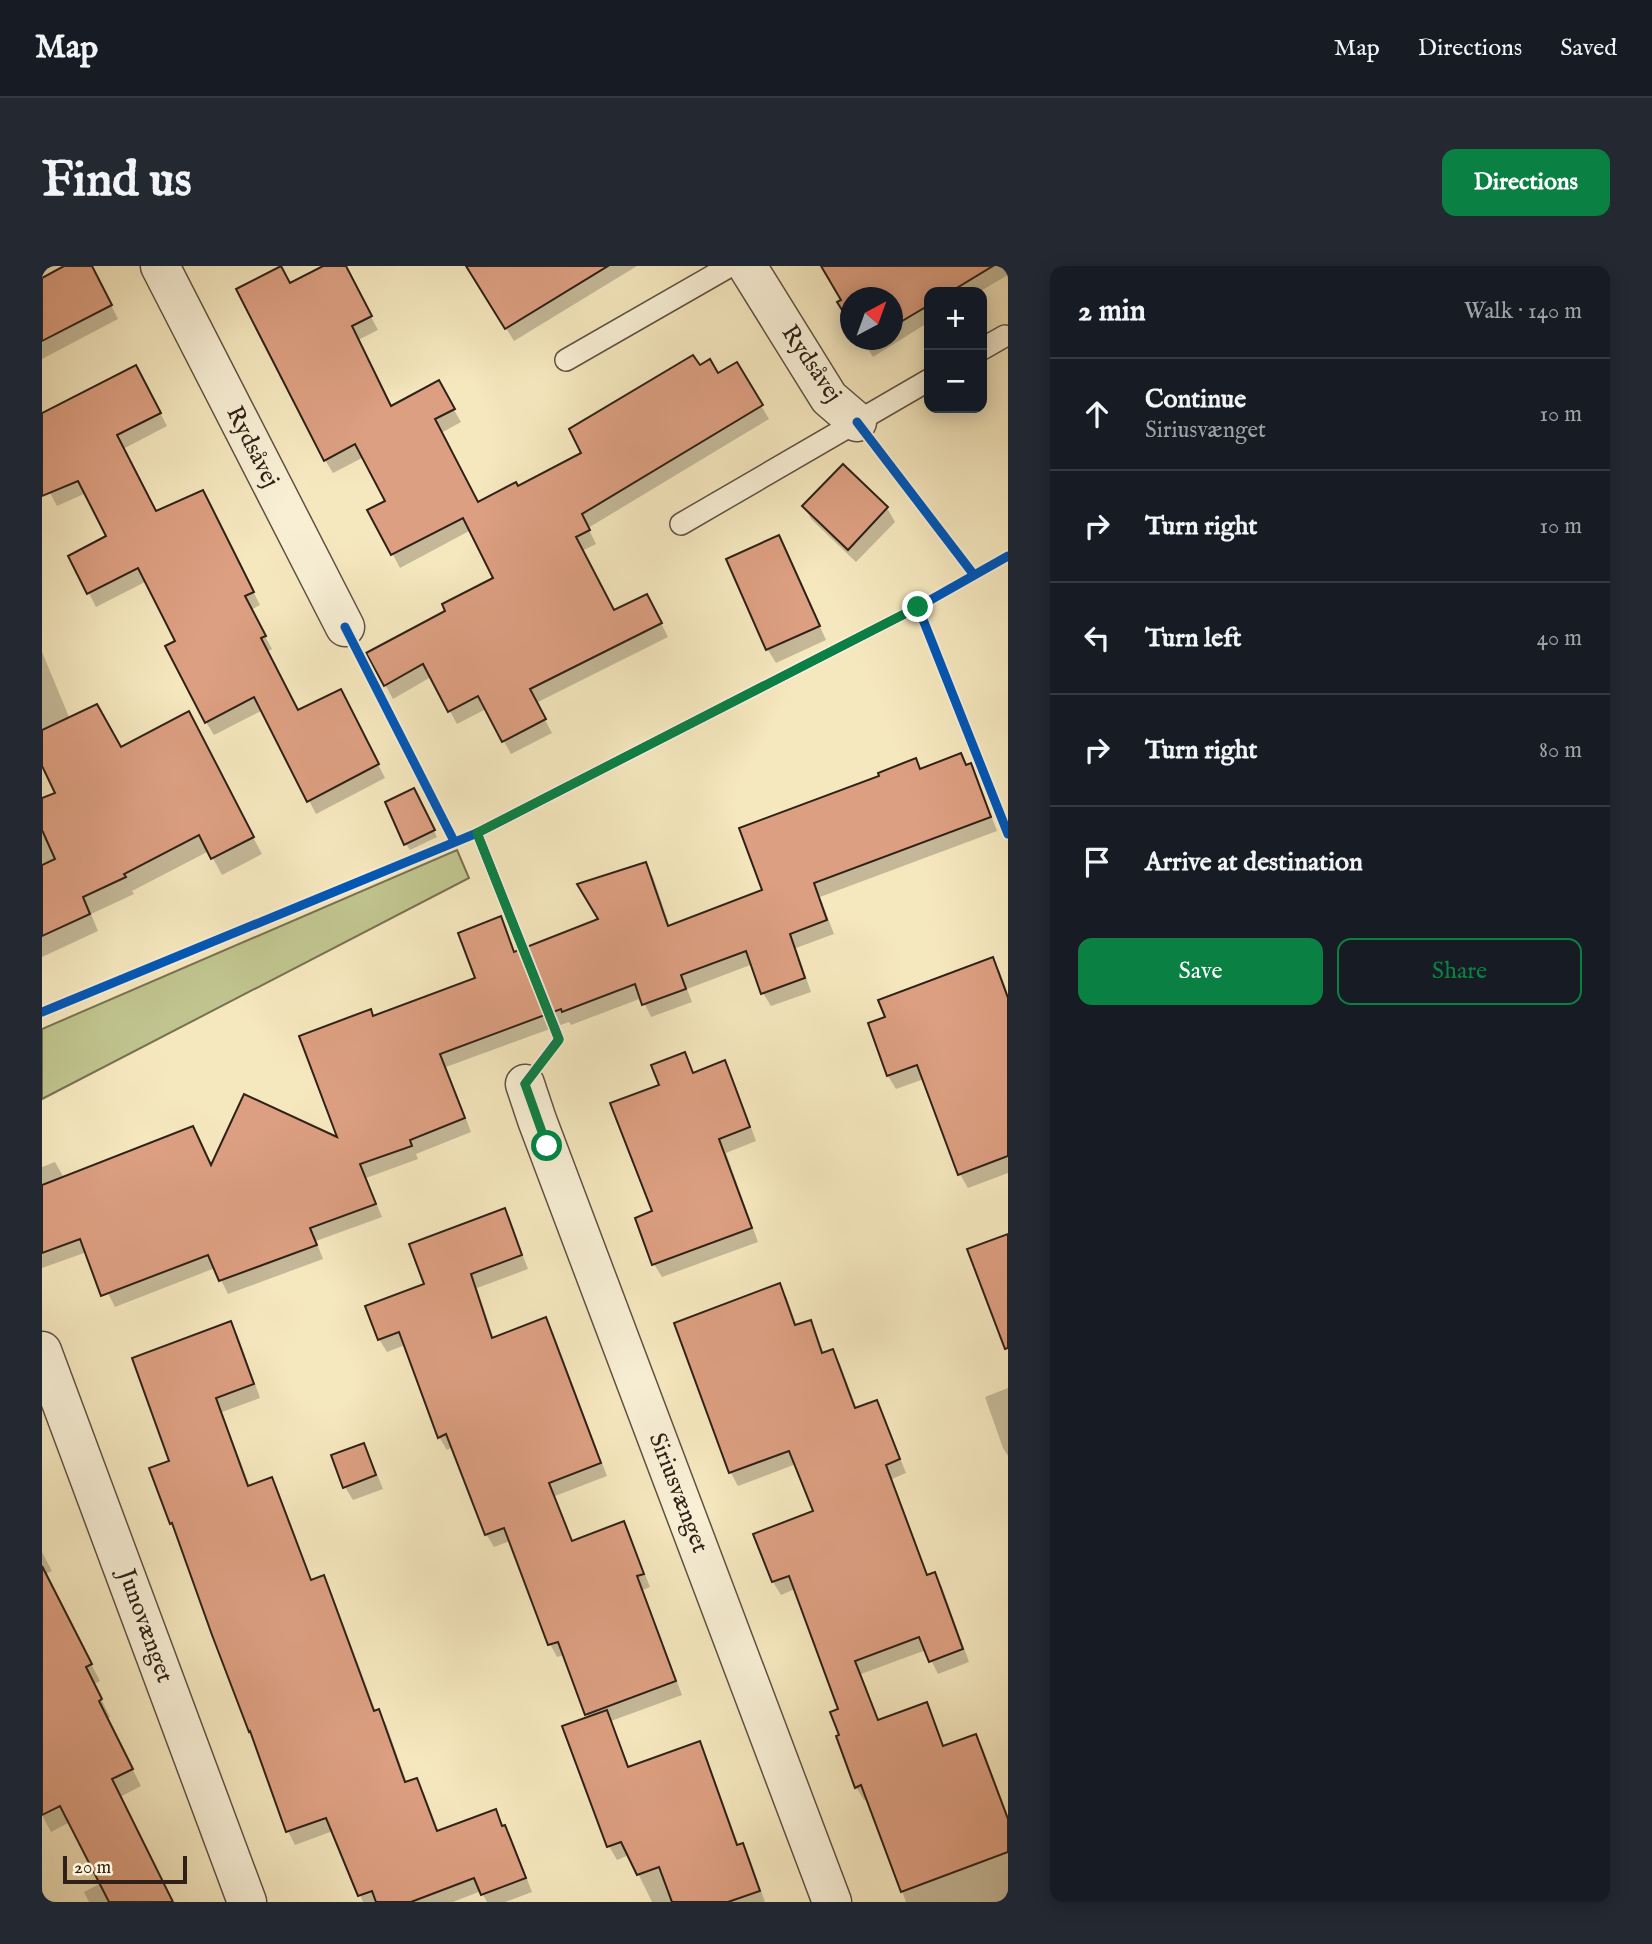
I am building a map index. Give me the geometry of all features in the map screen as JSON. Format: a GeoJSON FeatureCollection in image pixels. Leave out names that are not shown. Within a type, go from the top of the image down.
{"type":"FeatureCollection","features":[{"type":"Feature","properties":{"kind":"street","name":"Rydsåvej"},"geometry":{"type":"LineString","coordinates":[[160,266],[345,627]]}},
{"type":"Feature","properties":{"kind":"street","name":"Rydsåvej"},"geometry":{"type":"LineString","coordinates":[[747,266],[829,398],[856,422]]}},
{"type":"Feature","properties":{"kind":"street","name":"Siriusvænget"},"geometry":{"type":"LineString","coordinates":[[525,1084],[832,1902]]}},
{"type":"Feature","properties":{"kind":"street","name":"Junovænget"},"geometry":{"type":"LineString","coordinates":[[42,1351],[247,1902]]}},
{"type":"Feature","properties":{"kind":"lane"},"geometry":{"type":"LineString","coordinates":[[566,360],[730,266]]}},
{"type":"Feature","properties":{"kind":"lane"},"geometry":{"type":"LineString","coordinates":[[987,346],[1005,336]]}},
{"type":"Feature","properties":{"kind":"lane"},"geometry":{"type":"LineString","coordinates":[[681,524],[924,383]]}},
{"type":"Feature","properties":{"kind":"green space"},"geometry":{"type":"Polygon","coordinates":[[[457,850],[469,878],[42,1099],[42,1029],[457,850]]]}},
{"type":"Feature","properties":{"kind":"building"},"geometry":{"type":"Polygon","coordinates":[[[64,266],[92,266],[112,305],[42,341],[42,278],[64,266]]]}},
{"type":"Feature","properties":{"kind":"building"},"geometry":{"type":"Polygon","coordinates":[[[281,266],[290,283],[323,266],[346,266],[372,316],[352,326],[391,406],[439,380],[455,409],[435,419],[478,502],[516,482],[518,486],[581,453],[569,429],[693,355],[700,365],[710,359],[718,373],[737,362],[763,405],[582,514],[590,530],[576,537],[614,610],[647,594],[662,623],[530,689],[546,719],[502,742],[478,696],[448,712],[423,664],[384,686],[366,653],[445,611],[442,604],[493,578],[463,518],[391,555],[367,510],[385,501],[355,444],[324,461],[236,289],[281,266]]]}},
{"type":"Feature","properties":{"kind":"building"},"geometry":{"type":"Polygon","coordinates":[[[466,266],[608,266],[505,329],[466,266]]]}},
{"type":"Feature","properties":{"kind":"building"},"geometry":{"type":"Polygon","coordinates":[[[821,266],[993,266],[958,287],[924,287],[924,308],[903,320],[903,287],[840,287],[840,298],[821,266]]]}},
{"type":"Feature","properties":{"kind":"building"},"geometry":{"type":"Polygon","coordinates":[[[136,365],[161,413],[117,435],[156,511],[203,490],[254,592],[245,596],[266,636],[261,638],[298,710],[341,689],[379,764],[307,802],[254,697],[205,723],[165,646],[175,641],[138,568],[87,594],[68,556],[106,536],[78,481],[42,496],[42,413],[136,365]]]}},
{"type":"Feature","properties":{"kind":"building"},"geometry":{"type":"Polygon","coordinates":[[[843,464],[888,507],[848,550],[802,506],[843,464]]]}},
{"type":"Feature","properties":{"kind":"building"},"geometry":{"type":"Polygon","coordinates":[[[779,535],[820,626],[766,650],[726,559],[779,535]]]}},
{"type":"Feature","properties":{"kind":"building"},"geometry":{"type":"Polygon","coordinates":[[[97,704],[121,747],[189,711],[254,837],[211,859],[199,835],[124,874],[126,877],[83,897],[90,914],[42,936],[42,865],[55,859],[42,830],[42,798],[55,793],[42,766],[42,730],[97,704]]]}},
{"type":"Feature","properties":{"kind":"building"},"geometry":{"type":"Polygon","coordinates":[[[961,753],[966,765],[971,763],[991,817],[814,883],[827,920],[790,934],[805,978],[761,994],[746,951],[681,975],[686,989],[642,1005],[635,984],[440,1054],[465,1118],[410,1140],[412,1146],[360,1164],[376,1204],[310,1228],[317,1245],[219,1281],[208,1255],[101,1296],[80,1239],[42,1253],[42,1185],[193,1126],[211,1165],[244,1094],[337,1137],[299,1036],[371,1009],[373,1016],[475,978],[458,933],[501,916],[514,952],[598,919],[577,884],[646,862],[668,926],[762,890],[739,828],[879,776],[878,773],[916,758],[920,769],[961,753]]]}},
{"type":"Feature","properties":{"kind":"building"},"geometry":{"type":"Polygon","coordinates":[[[414,788],[435,830],[404,845],[385,802],[414,788]]]}},
{"type":"Feature","properties":{"kind":"building"},"geometry":{"type":"Polygon","coordinates":[[[993,957],[1008,998],[1008,1156],[958,1175],[917,1065],[887,1076],[868,1023],[885,1017],[878,1000],[993,957]]]}},
{"type":"Feature","properties":{"kind":"building"},"geometry":{"type":"Polygon","coordinates":[[[685,1052],[693,1073],[725,1060],[750,1127],[719,1139],[752,1228],[652,1265],[635,1218],[652,1211],[610,1103],[659,1085],[651,1065],[685,1052]]]}},
{"type":"Feature","properties":{"kind":"building"},"geometry":{"type":"Polygon","coordinates":[[[505,1208],[522,1255],[471,1274],[492,1338],[546,1317],[601,1463],[549,1483],[572,1541],[624,1521],[644,1574],[637,1576],[676,1681],[585,1715],[558,1642],[548,1645],[504,1528],[485,1535],[446,1434],[438,1438],[399,1332],[378,1340],[365,1306],[424,1284],[409,1244],[505,1208]]]}},
{"type":"Feature","properties":{"kind":"building"},"geometry":{"type":"Polygon","coordinates":[[[1008,1234],[1008,1348],[1005,1349],[967,1249],[1008,1234]]]}},
{"type":"Feature","properties":{"kind":"building"},"geometry":{"type":"Polygon","coordinates":[[[780,1283],[795,1325],[811,1320],[822,1353],[833,1349],[855,1408],[877,1400],[900,1459],[886,1465],[927,1575],[935,1572],[963,1649],[929,1662],[919,1637],[855,1661],[878,1720],[927,1702],[943,1746],[976,1734],[1008,1819],[1008,1852],[901,1892],[861,1785],[855,1788],[836,1736],[839,1735],[830,1712],[838,1709],[789,1576],[772,1582],[753,1534],[813,1511],[789,1451],[729,1473],[674,1323],[780,1283]]]}},
{"type":"Feature","properties":{"kind":"building"},"geometry":{"type":"Polygon","coordinates":[[[231,1321],[254,1384],[216,1398],[248,1486],[272,1477],[311,1580],[324,1575],[374,1711],[379,1709],[405,1782],[417,1778],[437,1831],[496,1809],[526,1878],[481,1895],[474,1878],[411,1902],[376,1902],[372,1891],[358,1896],[326,1818],[286,1832],[172,1523],[170,1524],[149,1468],[169,1461],[132,1358],[231,1321]]]}},
{"type":"Feature","properties":{"kind":"building"},"geometry":{"type":"Polygon","coordinates":[[[364,1443],[376,1475],[343,1488],[331,1455],[364,1443]]]}},
{"type":"Feature","properties":{"kind":"building"},"geometry":{"type":"Polygon","coordinates":[[[42,1566],[92,1664],[86,1667],[102,1699],[99,1701],[133,1769],[112,1779],[173,1902],[109,1902],[60,1806],[42,1815],[42,1566]]]}},
{"type":"Feature","properties":{"kind":"building"},"geometry":{"type":"Polygon","coordinates":[[[607,1710],[628,1767],[700,1741],[737,1845],[743,1843],[760,1891],[728,1902],[672,1902],[659,1867],[637,1875],[621,1842],[607,1847],[562,1726],[607,1710]]]}},
{"type":"Feature","properties":{"kind":"cycle path"},"geometry":{"type":"LineString","coordinates":[[857,422],[974,575]]}},
{"type":"Feature","properties":{"kind":"cycle path"},"geometry":{"type":"LineString","coordinates":[[42,1012],[477,833],[918,607],[1008,556]]}},
{"type":"Feature","properties":{"kind":"cycle path"},"geometry":{"type":"LineString","coordinates":[[918,607],[1008,834]]}},
{"type":"Feature","properties":{"kind":"cycle path"},"geometry":{"type":"LineString","coordinates":[[345,627],[454,841]]}},
{"type":"Feature","properties":{"kind":"cycle path"},"geometry":{"type":"LineString","coordinates":[[477,833],[559,1039],[525,1084]]}},
{"type":"Feature","properties":{"kind":"route"},"geometry":{"type":"LineString","coordinates":[[547,1146],[525,1084],[559,1040],[477,833],[918,607]]}}]}
